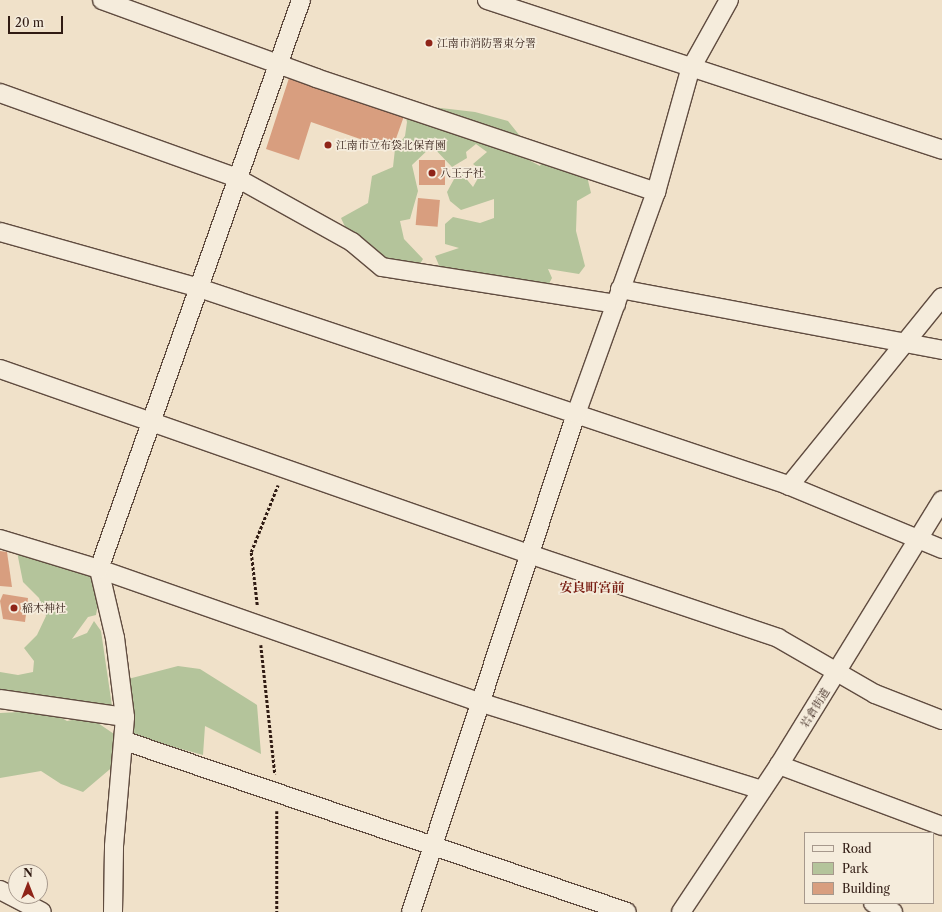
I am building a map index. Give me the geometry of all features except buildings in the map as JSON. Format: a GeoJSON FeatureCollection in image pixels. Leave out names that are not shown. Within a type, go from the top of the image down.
{"type":"FeatureCollection","features":[{"type":"Feature","properties":{"kind":"street"},"geometry":{"type":"LineString","coordinates":[[102,0],[656,192]]}},
{"type":"Feature","properties":{"kind":"street"},"geometry":{"type":"LineString","coordinates":[[113,912],[114,846],[125,741],[125,717],[115,638],[99,569],[149,423],[199,288],[300,0]]}},
{"type":"Feature","properties":{"kind":"street"},"geometry":{"type":"LineString","coordinates":[[487,0],[690,70],[942,150]]}},
{"type":"Feature","properties":{"kind":"street"},"geometry":{"type":"LineString","coordinates":[[410,912],[576,414],[656,192],[690,70],[729,0]]}},
{"type":"Feature","properties":{"kind":"street"},"geometry":{"type":"LineString","coordinates":[[0,93],[238,178],[352,242],[382,267],[618,296],[907,340],[942,350]]}},
{"type":"Feature","properties":{"kind":"street"},"geometry":{"type":"LineString","coordinates":[[0,232],[199,288],[576,414],[789,486],[942,549]]}},
{"type":"Feature","properties":{"kind":"street"},"geometry":{"type":"LineString","coordinates":[[789,486],[942,297]]}},
{"type":"Feature","properties":{"kind":"street"},"geometry":{"type":"LineString","coordinates":[[0,368],[149,423],[284,470],[778,638],[875,694],[942,720]]}},
{"type":"Feature","properties":{"kind":"street","name":"岩倉街道"},"geometry":{"type":"LineString","coordinates":[[681,912],[779,765],[838,672],[917,539],[942,500]]}},
{"type":"Feature","properties":{"kind":"street"},"geometry":{"type":"LineString","coordinates":[[0,539],[99,569],[479,702],[762,790]]}},
{"type":"Feature","properties":{"kind":"street"},"geometry":{"type":"LineString","coordinates":[[0,699],[125,717]]}},
{"type":"Feature","properties":{"kind":"street"},"geometry":{"type":"LineString","coordinates":[[125,741],[276,791],[627,912]]}},
{"type":"Feature","properties":{"kind":"street"},"geometry":{"type":"LineString","coordinates":[[779,765],[942,826]]}},
{"type":"Feature","properties":{"kind":"street"},"geometry":{"type":"LineString","coordinates":[[0,890],[42,912]]}},
{"type":"Feature","properties":{"kind":"street"},"geometry":{"type":"LineString","coordinates":[[875,904],[893,912]]}},
{"type":"Feature","properties":{"kind":"path"},"geometry":{"type":"LineString","coordinates":[[277,912],[276,791],[251,552],[284,470]]}},
{"type":"Feature","properties":{"kind":"green space"},"geometry":{"type":"Polygon","coordinates":[[[415,105],[475,112],[508,121],[520,136],[525,158],[540,166],[544,155],[585,168],[591,193],[577,201],[576,231],[585,266],[579,274],[548,269],[552,278],[544,293],[441,270],[435,256],[459,248],[445,244],[445,224],[453,217],[480,223],[494,218],[494,199],[461,210],[450,201],[447,192],[459,170],[473,187],[482,171],[473,164],[487,152],[476,144],[466,152],[467,158],[452,167],[432,146],[412,165],[418,191],[410,219],[400,221],[404,239],[423,259],[417,269],[388,262],[352,242],[341,218],[368,203],[372,176],[393,167],[395,149],[405,136],[407,122],[403,107],[415,105]]]}},
{"type":"Feature","properties":{"kind":"green space"},"geometry":{"type":"Polygon","coordinates":[[[17,552],[93,571],[99,598],[96,615],[88,617],[72,639],[87,633],[94,621],[101,631],[112,706],[0,690],[0,672],[18,675],[33,672],[34,661],[24,648],[37,635],[46,616],[39,598],[23,582],[17,552]]]}},
{"type":"Feature","properties":{"kind":"green space"},"geometry":{"type":"Polygon","coordinates":[[[178,666],[200,669],[257,705],[261,754],[205,726],[203,755],[134,736],[128,679],[178,666]]]}},
{"type":"Feature","properties":{"kind":"green space"},"geometry":{"type":"Polygon","coordinates":[[[26,699],[67,721],[89,717],[117,736],[116,764],[83,792],[61,784],[41,771],[0,778],[0,713],[20,712],[26,699]]]}},
{"type":"Feature","properties":{"kind":"place","name":"江南市消防署東分署"},"geometry":{"type":"Point","coordinates":[429,43]}},
{"type":"Feature","properties":{"kind":"place","name":"江南市立布袋北保育園"},"geometry":{"type":"Point","coordinates":[328,145]}},
{"type":"Feature","properties":{"kind":"place","name":"八王子社"},"geometry":{"type":"Point","coordinates":[432,173]}},
{"type":"Feature","properties":{"kind":"place","name":"稲木神社"},"geometry":{"type":"Point","coordinates":[14,608]}},
{"type":"Feature","properties":{"kind":"district","name":"安良町宮前"},"geometry":{"type":"Point","coordinates":[592,587]}}]}
